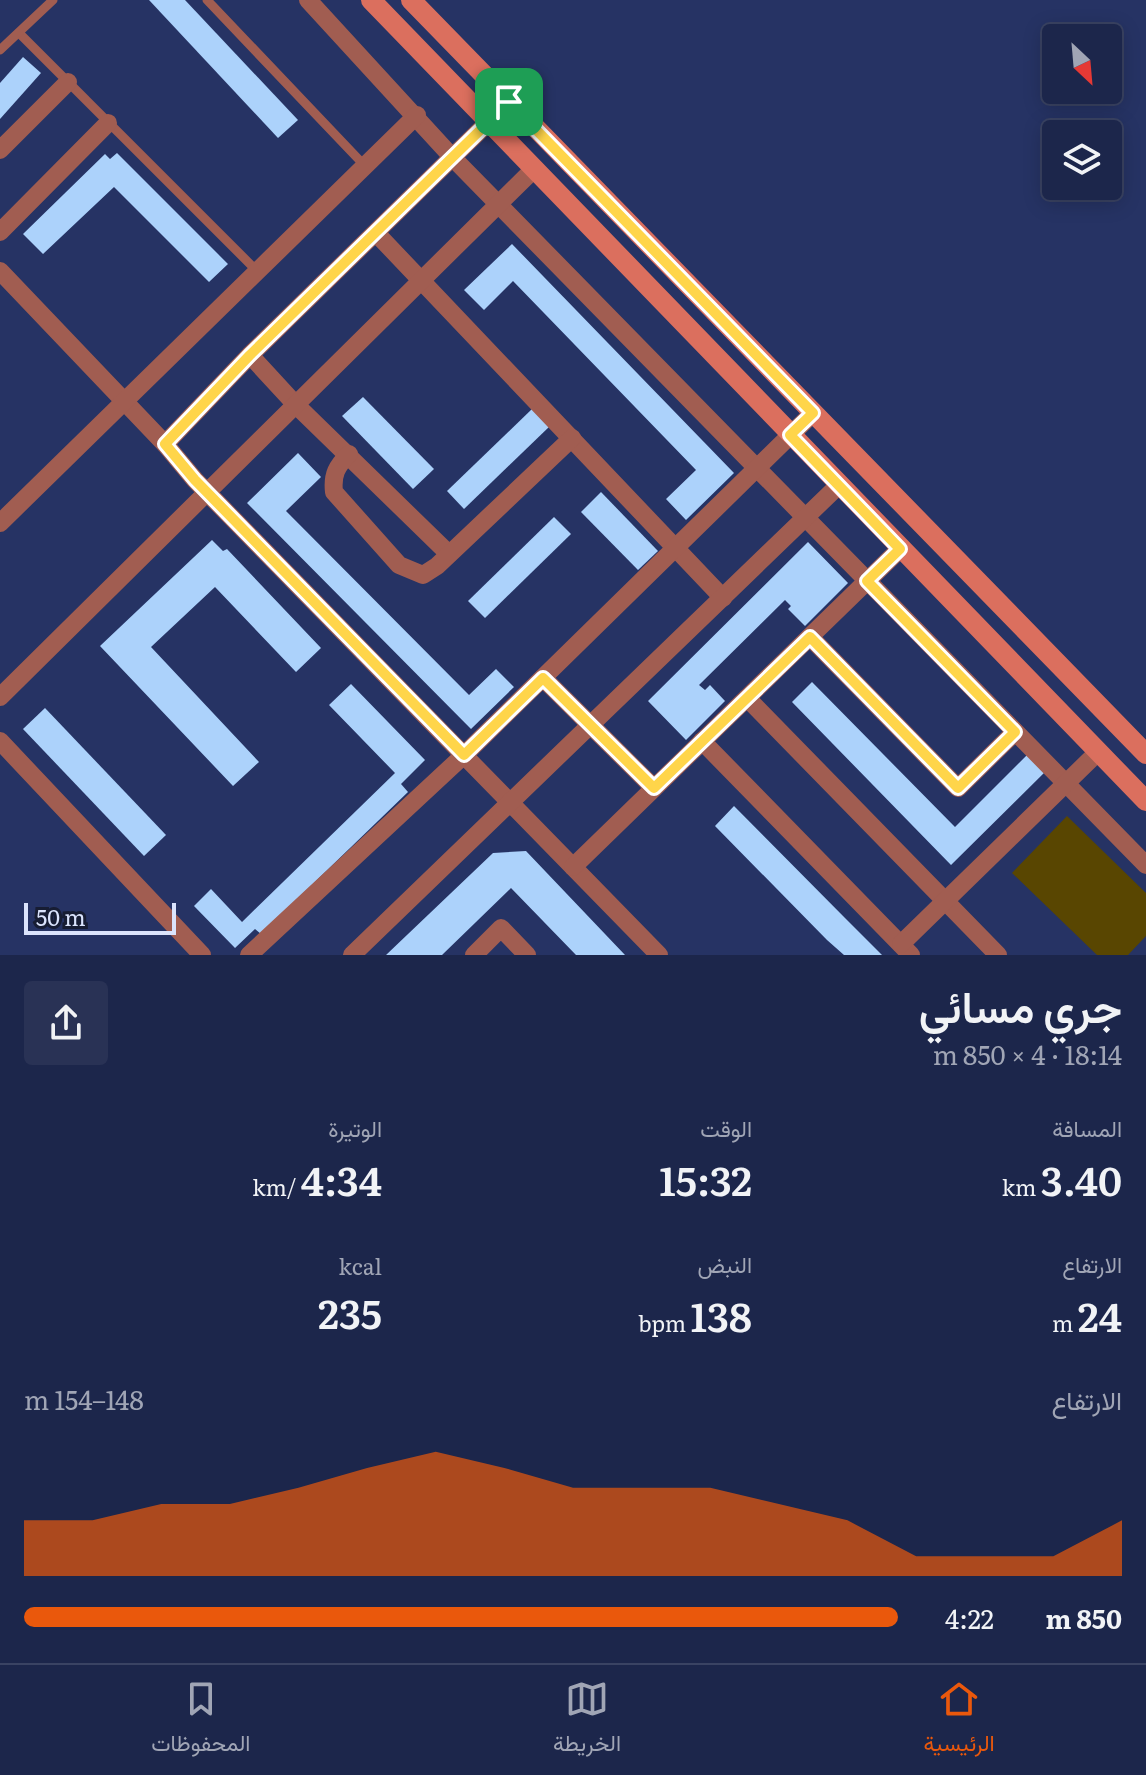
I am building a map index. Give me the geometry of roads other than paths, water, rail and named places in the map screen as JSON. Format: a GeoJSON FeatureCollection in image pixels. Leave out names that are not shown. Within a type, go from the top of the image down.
{"type":"FeatureCollection","features":[{"type":"Feature","properties":{"kind":"main road"},"geometry":{"type":"LineString","coordinates":[[371,0],[1146,801]]}},
{"type":"Feature","properties":{"kind":"main road"},"geometry":{"type":"LineString","coordinates":[[411,0],[1146,754]]}},
{"type":"Feature","properties":{"kind":"street"},"geometry":{"type":"LineString","coordinates":[[308,0],[417,115],[453,158],[1146,865]]}},
{"type":"Feature","properties":{"kind":"street"},"geometry":{"type":"LineString","coordinates":[[0,150],[68,82]]}},
{"type":"Feature","properties":{"kind":"street"},"geometry":{"type":"LineString","coordinates":[[165,444],[250,355],[509,102]]}},
{"type":"Feature","properties":{"kind":"street"},"geometry":{"type":"LineString","coordinates":[[0,523],[417,115]]}},
{"type":"Feature","properties":{"kind":"street"},"geometry":{"type":"LineString","coordinates":[[0,232],[108,123]]}},
{"type":"Feature","properties":{"kind":"street"},"geometry":{"type":"LineString","coordinates":[[0,697],[534,169]]}},
{"type":"Feature","properties":{"kind":"street"},"geometry":{"type":"LineString","coordinates":[[376,233],[723,598]]}},
{"type":"Feature","properties":{"kind":"street"},"geometry":{"type":"LineString","coordinates":[[0,271],[126,400],[207,492],[659,955]]}},
{"type":"Feature","properties":{"kind":"street"},"geometry":{"type":"LineString","coordinates":[[250,355],[296,405],[449,554]]}},
{"type":"Feature","properties":{"kind":"street"},"geometry":{"type":"LineString","coordinates":[[249,955],[464,755],[674,545],[813,413]]}},
{"type":"Feature","properties":{"kind":"street"},"geometry":{"type":"LineString","coordinates":[[349,454],[337,466],[332,479],[334,492],[399,565],[423,575],[572,438]]}},
{"type":"Feature","properties":{"kind":"street"},"geometry":{"type":"LineString","coordinates":[[352,955],[839,485]]}},
{"type":"Feature","properties":{"kind":"street"},"geometry":{"type":"LineString","coordinates":[[573,867],[900,549]]}},
{"type":"Feature","properties":{"kind":"street"},"geometry":{"type":"LineString","coordinates":[[810,637],[958,788],[1015,732]]}},
{"type":"Feature","properties":{"kind":"street"},"geometry":{"type":"LineString","coordinates":[[543,678],[654,788]]}},
{"type":"Feature","properties":{"kind":"street"},"geometry":{"type":"LineString","coordinates":[[747,698],[998,955]]}},
{"type":"Feature","properties":{"kind":"street"},"geometry":{"type":"LineString","coordinates":[[0,741],[202,955]]}},
{"type":"Feature","properties":{"kind":"street"},"geometry":{"type":"LineString","coordinates":[[702,741],[906,950],[945,901],[1098,752]]}},
{"type":"Feature","properties":{"kind":"street"},"geometry":{"type":"LineString","coordinates":[[474,955],[501,928],[527,955]]}},
{"type":"Feature","properties":{"kind":"lane"},"geometry":{"type":"LineString","coordinates":[[0,50],[53,0]]}},
{"type":"Feature","properties":{"kind":"lane"},"geometry":{"type":"LineString","coordinates":[[207,0],[365,166]]}},
{"type":"Feature","properties":{"kind":"lane"},"geometry":{"type":"LineString","coordinates":[[19,33],[257,271]]}}]}
